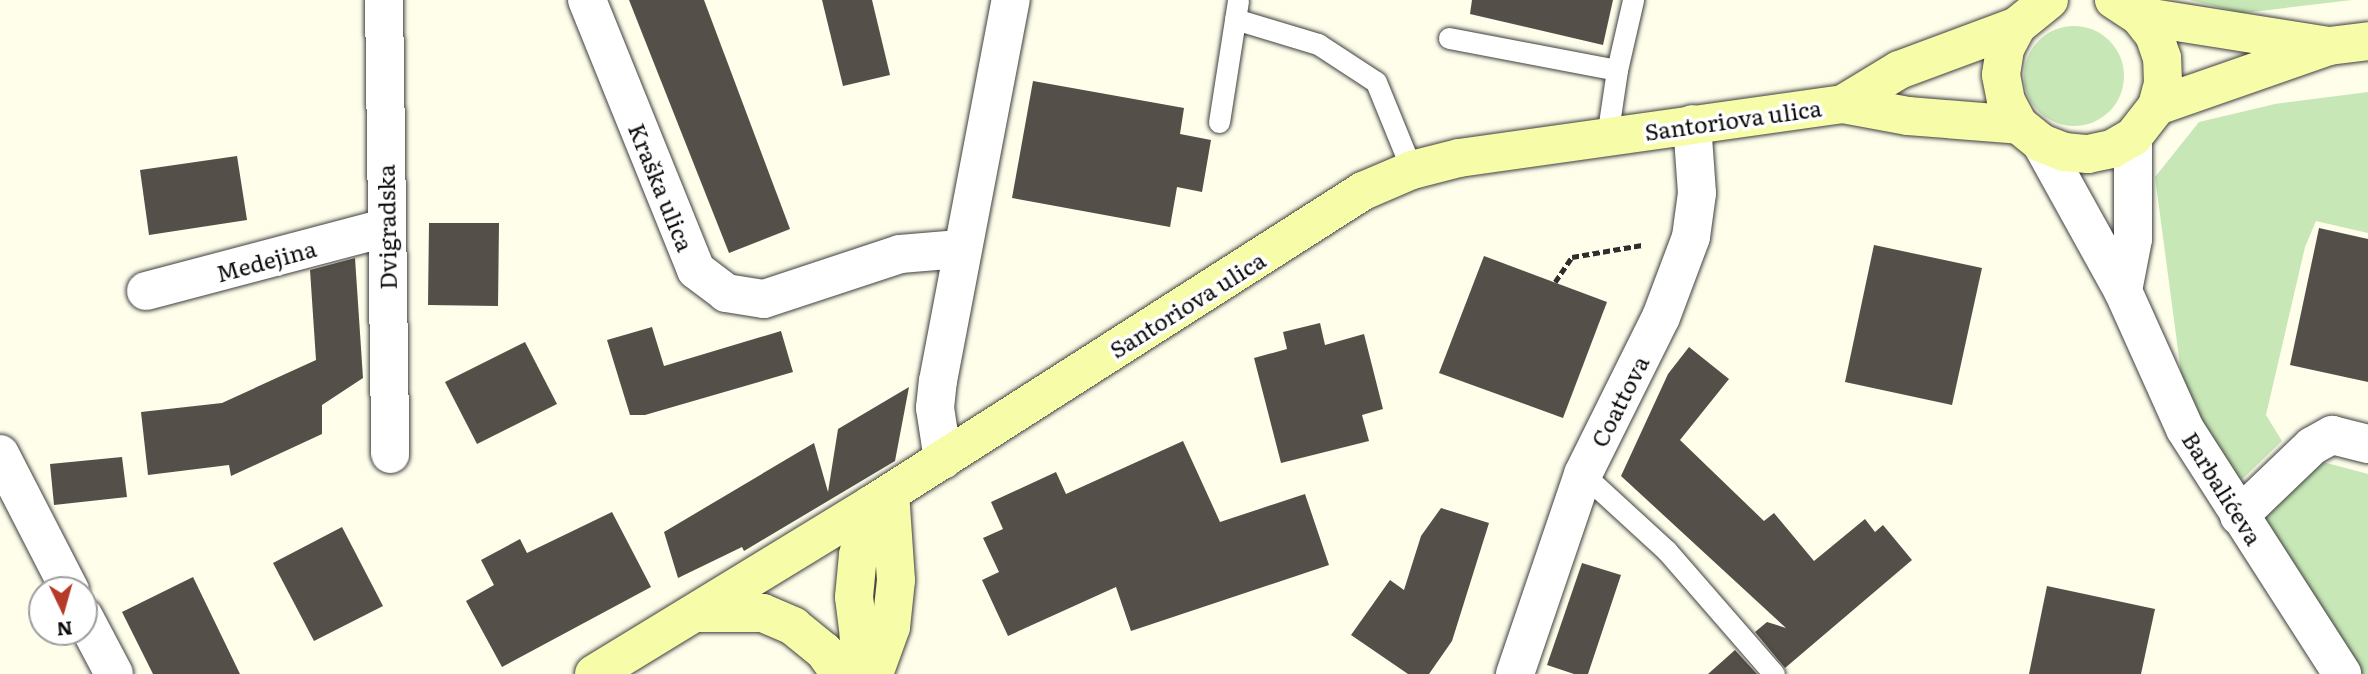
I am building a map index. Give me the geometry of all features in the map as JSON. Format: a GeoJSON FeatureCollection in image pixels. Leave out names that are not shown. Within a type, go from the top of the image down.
{"type":"FeatureCollection","features":[{"type":"Feature","properties":{"kind":"main road"},"geometry":{"type":"LineString","coordinates":[[2127,8],[2329,46]]}},
{"type":"Feature","properties":{"kind":"main road"},"geometry":{"type":"LineString","coordinates":[[2127,8],[2154,35],[2162,58],[2163,83],[2157,106],[2133,137]]}},
{"type":"Feature","properties":{"kind":"main road"},"geometry":{"type":"LineString","coordinates":[[2030,134],[2006,101],[2001,75],[2005,49],[2031,10]]}},
{"type":"Feature","properties":{"kind":"main road","name":"Santoriova ulica"},"geometry":{"type":"LineString","coordinates":[[1843,104],[1899,70],[2031,10]]}},
{"type":"Feature","properties":{"kind":"main road"},"geometry":{"type":"LineString","coordinates":[[2157,106],[2329,46],[2368,41]]}},
{"type":"Feature","properties":{"kind":"main road","name":"Santoriova ulica"},"geometry":{"type":"LineString","coordinates":[[594,674],[697,614],[881,499],[1363,191],[1412,170],[1459,158],[1843,104],[2030,134],[2064,152],[2088,154],[2133,137]]}},
{"type":"Feature","properties":{"kind":"main road"},"geometry":{"type":"LineString","coordinates":[[872,674],[859,637],[854,597],[858,555],[881,499]]}},
{"type":"Feature","properties":{"kind":"main road"},"geometry":{"type":"LineString","coordinates":[[697,614],[732,610],[773,617],[793,626],[824,651],[840,674]]}},
{"type":"Feature","properties":{"kind":"street","name":"Dvigradska"},"geometry":{"type":"LineString","coordinates":[[384,0],[390,454]]}},
{"type":"Feature","properties":{"kind":"street","name":"Kraška ulica"},"geometry":{"type":"LineString","coordinates":[[587,0],[696,270],[726,293],[764,299],[900,254],[960,249]]}},
{"type":"Feature","properties":{"kind":"street"},"geometry":{"type":"LineString","coordinates":[[943,460],[935,408],[960,249],[1011,0]]}},
{"type":"Feature","properties":{"kind":"street","name":"Coattova"},"geometry":{"type":"LineString","coordinates":[[1516,674],[1583,474],[1661,317],[1692,237],[1697,193],[1692,124]]}},
{"type":"Feature","properties":{"kind":"street","name":"Barbalićeva"},"geometry":{"type":"LineString","coordinates":[[2030,134],[2123,290],[2185,429],[2342,674]]}},
{"type":"Feature","properties":{"kind":"street"},"geometry":{"type":"LineString","coordinates":[[2123,290],[2133,239],[2133,137]]}},
{"type":"Feature","properties":{"kind":"street","name":"Medejina"},"geometry":{"type":"LineString","coordinates":[[146,292],[385,228]]}},
{"type":"Feature","properties":{"kind":"street"},"geometry":{"type":"LineString","coordinates":[[2239,516],[2312,446],[2332,435],[2368,444]]}},
{"type":"Feature","properties":{"kind":"street"},"geometry":{"type":"LineString","coordinates":[[0,454],[63,576]]}},
{"type":"Feature","properties":{"kind":"street"},"geometry":{"type":"LineString","coordinates":[[98,644],[114,674]]}},
{"type":"Feature","properties":{"kind":"lane"},"geometry":{"type":"LineString","coordinates":[[1607,136],[1617,70],[1633,0]]}},
{"type":"Feature","properties":{"kind":"lane"},"geometry":{"type":"LineString","coordinates":[[1219,122],[1236,9],[1318,44],[1376,82],[1412,170]]}},
{"type":"Feature","properties":{"kind":"lane"},"geometry":{"type":"LineString","coordinates":[[1449,38],[1617,70]]}},
{"type":"Feature","properties":{"kind":"lane"},"geometry":{"type":"LineString","coordinates":[[1583,474],[1667,551],[1774,674]]}},
{"type":"Feature","properties":{"kind":"path"},"geometry":{"type":"LineString","coordinates":[[1555,282],[1572,257],[1692,237]]}},
{"type":"Feature","properties":{"kind":"green space"},"geometry":{"type":"Polygon","coordinates":[[[2189,0],[2352,0],[2243,13],[2189,0]]]}},
{"type":"Feature","properties":{"kind":"green space"},"geometry":{"type":"Polygon","coordinates":[[[2074,26],[2093,30],[2109,41],[2120,57],[2124,76],[2120,95],[2109,111],[2093,122],[2074,126],[2055,122],[2039,111],[2028,95],[2024,76],[2028,57],[2039,41],[2055,30],[2074,26]]]}},
{"type":"Feature","properties":{"kind":"green space"},"geometry":{"type":"Polygon","coordinates":[[[2368,92],[2368,233],[2316,221],[2305,247],[2266,415],[2282,441],[2230,491],[2188,425],[2155,177],[2199,122],[2275,104],[2368,92]]]}},
{"type":"Feature","properties":{"kind":"green space"},"geometry":{"type":"Polygon","coordinates":[[[2312,459],[2368,474],[2368,674],[2349,674],[2246,516],[2312,459]]]}},
{"type":"Feature","properties":{"kind":"building"},"geometry":{"type":"Polygon","coordinates":[[[629,0],[704,0],[790,229],[729,253],[629,0]]]}},
{"type":"Feature","properties":{"kind":"building"},"geometry":{"type":"Polygon","coordinates":[[[822,0],[872,0],[890,75],[843,86],[822,0]]]}},
{"type":"Feature","properties":{"kind":"building"},"geometry":{"type":"Polygon","coordinates":[[[1472,0],[1613,0],[1603,45],[1470,14],[1472,0]]]}},
{"type":"Feature","properties":{"kind":"building"},"geometry":{"type":"Polygon","coordinates":[[[1033,81],[1184,108],[1180,134],[1211,140],[1202,192],[1177,187],[1170,227],[1012,198],[1033,81]]]}},
{"type":"Feature","properties":{"kind":"building"},"geometry":{"type":"Polygon","coordinates":[[[237,156],[247,220],[149,235],[140,170],[237,156]]]}},
{"type":"Feature","properties":{"kind":"building"},"geometry":{"type":"Polygon","coordinates":[[[429,223],[499,223],[498,306],[428,305],[429,223]]]}},
{"type":"Feature","properties":{"kind":"building"},"geometry":{"type":"Polygon","coordinates":[[[2319,228],[2368,239],[2368,382],[2290,365],[2319,228]]]}},
{"type":"Feature","properties":{"kind":"building"},"geometry":{"type":"Polygon","coordinates":[[[1874,245],[1982,268],[1952,405],[1845,382],[1874,245]]]}},
{"type":"Feature","properties":{"kind":"building"},"geometry":{"type":"Polygon","coordinates":[[[1484,256],[1607,302],[1563,418],[1439,373],[1484,256]]]}},
{"type":"Feature","properties":{"kind":"building"},"geometry":{"type":"Polygon","coordinates":[[[355,258],[363,378],[322,405],[322,434],[231,476],[229,465],[148,475],[141,412],[222,403],[316,360],[310,270],[355,258]]]}},
{"type":"Feature","properties":{"kind":"building"},"geometry":{"type":"Polygon","coordinates":[[[1320,323],[1325,345],[1364,334],[1383,409],[1362,415],[1369,441],[1281,463],[1254,358],[1287,349],[1283,332],[1320,323]]]}},
{"type":"Feature","properties":{"kind":"building"},"geometry":{"type":"Polygon","coordinates":[[[652,327],[664,366],[781,331],[793,372],[645,415],[630,415],[607,340],[652,327]]]}},
{"type":"Feature","properties":{"kind":"building"},"geometry":{"type":"Polygon","coordinates":[[[525,342],[557,404],[477,444],[445,382],[525,342]]]}},
{"type":"Feature","properties":{"kind":"building"},"geometry":{"type":"Polygon","coordinates":[[[1689,347],[1729,379],[1680,440],[1764,521],[1774,513],[1814,561],[1865,519],[1875,532],[1883,525],[1912,560],[1785,668],[1755,632],[1767,622],[1786,628],[1621,476],[1668,374],[1689,347]]]}},
{"type":"Feature","properties":{"kind":"building"},"geometry":{"type":"Polygon","coordinates":[[[909,387],[895,461],[744,551],[742,547],[678,578],[664,532],[814,443],[828,492],[838,429],[909,387]]]}},
{"type":"Feature","properties":{"kind":"building"},"geometry":{"type":"Polygon","coordinates":[[[1183,441],[1220,522],[1305,494],[1329,565],[1131,631],[1116,587],[1008,636],[982,580],[999,572],[983,538],[1003,529],[991,502],[1056,472],[1066,494],[1183,441]]]}},
{"type":"Feature","properties":{"kind":"building"},"geometry":{"type":"Polygon","coordinates":[[[122,457],[127,497],[54,505],[50,464],[122,457]]]}},
{"type":"Feature","properties":{"kind":"building"},"geometry":{"type":"Polygon","coordinates":[[[1441,508],[1489,523],[1452,641],[1429,674],[1408,674],[1351,635],[1390,580],[1404,590],[1421,536],[1441,508]]]}},
{"type":"Feature","properties":{"kind":"building"},"geometry":{"type":"Polygon","coordinates":[[[612,512],[651,587],[502,667],[466,601],[494,585],[481,560],[520,539],[527,553],[612,512]]]}},
{"type":"Feature","properties":{"kind":"building"},"geometry":{"type":"Polygon","coordinates":[[[342,527],[383,606],[314,641],[273,563],[342,527]]]}},
{"type":"Feature","properties":{"kind":"building"},"geometry":{"type":"Polygon","coordinates":[[[1582,563],[1621,575],[1588,674],[1574,674],[1547,665],[1582,563]]]}},
{"type":"Feature","properties":{"kind":"building"},"geometry":{"type":"Polygon","coordinates":[[[193,577],[240,674],[153,674],[122,612],[193,577]]]}},
{"type":"Feature","properties":{"kind":"building"},"geometry":{"type":"Polygon","coordinates":[[[2047,586],[2155,609],[2141,674],[2029,674],[2047,586]]]}},
{"type":"Feature","properties":{"kind":"building"},"geometry":{"type":"Polygon","coordinates":[[[1735,650],[1757,674],[1708,674],[1735,650]]]}}]}
